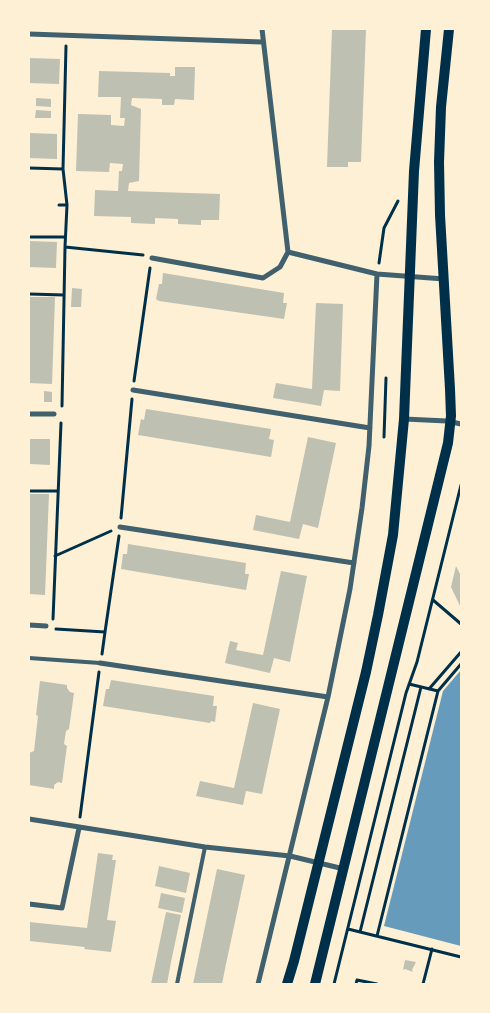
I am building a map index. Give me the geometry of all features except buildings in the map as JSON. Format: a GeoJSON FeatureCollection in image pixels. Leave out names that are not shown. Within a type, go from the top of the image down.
{"type":"FeatureCollection","features":[{"type":"Feature","properties":{"kind":"main road"},"geometry":{"type":"LineString","coordinates":[[287,984],[366,672],[393,535],[404,419],[415,154],[426,29]]}},
{"type":"Feature","properties":{"kind":"main road"},"geometry":{"type":"LineString","coordinates":[[315,984],[446,455],[450,422],[440,215],[440,136],[449,29]]}},
{"type":"Feature","properties":{"kind":"street"},"geometry":{"type":"LineString","coordinates":[[152,258],[263,278],[280,267],[288,252],[262,42],[262,29]]}},
{"type":"Feature","properties":{"kind":"street"},"geometry":{"type":"LineString","coordinates":[[29,34],[262,42]]}},
{"type":"Feature","properties":{"kind":"street"},"geometry":{"type":"LineString","coordinates":[[288,252],[377,274],[444,280]]}},
{"type":"Feature","properties":{"kind":"street"},"geometry":{"type":"LineString","coordinates":[[258,984],[328,697],[354,563],[370,428],[377,274]]}},
{"type":"Feature","properties":{"kind":"street"},"geometry":{"type":"LineString","coordinates":[[133,390],[370,428]]}},
{"type":"Feature","properties":{"kind":"street"},"geometry":{"type":"LineString","coordinates":[[29,414],[54,414]]}},
{"type":"Feature","properties":{"kind":"street"},"geometry":{"type":"LineString","coordinates":[[404,419],[461,424]]}},
{"type":"Feature","properties":{"kind":"street"},"geometry":{"type":"LineString","coordinates":[[120,527],[354,563]]}},
{"type":"Feature","properties":{"kind":"street"},"geometry":{"type":"LineString","coordinates":[[29,625],[46,626]]}},
{"type":"Feature","properties":{"kind":"street"},"geometry":{"type":"LineString","coordinates":[[100,663],[328,697]]}},
{"type":"Feature","properties":{"kind":"street"},"geometry":{"type":"LineString","coordinates":[[29,819],[205,847],[290,856],[344,869]]}},
{"type":"Feature","properties":{"kind":"street"},"geometry":{"type":"LineString","coordinates":[[29,904],[62,908],[79,828]]}},
{"type":"Feature","properties":{"kind":"lane"},"geometry":{"type":"LineString","coordinates":[[29,658],[100,663]]}},
{"type":"Feature","properties":{"kind":"lane"},"geometry":{"type":"LineString","coordinates":[[177,984],[205,847]]}},
{"type":"Feature","properties":{"kind":"path"},"geometry":{"type":"LineString","coordinates":[[62,410],[65,237],[68,205],[63,169],[66,35]]}},
{"type":"Feature","properties":{"kind":"path"},"geometry":{"type":"LineString","coordinates":[[29,168],[63,169]]}},
{"type":"Feature","properties":{"kind":"path"},"geometry":{"type":"LineString","coordinates":[[59,204],[68,205]]}},
{"type":"Feature","properties":{"kind":"path"},"geometry":{"type":"LineString","coordinates":[[29,237],[65,237]]}},
{"type":"Feature","properties":{"kind":"path"},"geometry":{"type":"LineString","coordinates":[[375,242],[382,243],[377,274]]}},
{"type":"Feature","properties":{"kind":"path"},"geometry":{"type":"LineString","coordinates":[[65,247],[152,258],[133,390],[120,527],[79,828]]}},
{"type":"Feature","properties":{"kind":"path"},"geometry":{"type":"LineString","coordinates":[[29,294],[64,296]]}},
{"type":"Feature","properties":{"kind":"path"},"geometry":{"type":"LineString","coordinates":[[384,437],[386,378]]}},
{"type":"Feature","properties":{"kind":"path"},"geometry":{"type":"LineString","coordinates":[[371,413],[399,414],[404,419]]}},
{"type":"Feature","properties":{"kind":"path"},"geometry":{"type":"LineString","coordinates":[[61,419],[52,626],[58,630],[105,632]]}},
{"type":"Feature","properties":{"kind":"path"},"geometry":{"type":"LineString","coordinates":[[334,984],[461,485]]}},
{"type":"Feature","properties":{"kind":"path"},"geometry":{"type":"LineString","coordinates":[[29,490],[57,492]]}},
{"type":"Feature","properties":{"kind":"path"},"geometry":{"type":"LineString","coordinates":[[54,556],[120,527]]}},
{"type":"Feature","properties":{"kind":"path"},"geometry":{"type":"LineString","coordinates":[[432,600],[461,622]]}},
{"type":"Feature","properties":{"kind":"path"},"geometry":{"type":"LineString","coordinates":[[429,689],[461,652]]}},
{"type":"Feature","properties":{"kind":"path"},"geometry":{"type":"LineString","coordinates":[[377,936],[438,691],[461,664]]}},
{"type":"Feature","properties":{"kind":"path"},"geometry":{"type":"LineString","coordinates":[[409,684],[438,691]]}},
{"type":"Feature","properties":{"kind":"path"},"geometry":{"type":"LineString","coordinates":[[360,932],[421,687]]}},
{"type":"Feature","properties":{"kind":"path"},"geometry":{"type":"LineString","coordinates":[[348,929],[461,957]]}},
{"type":"Feature","properties":{"kind":"path"},"geometry":{"type":"LineString","coordinates":[[424,984],[432,949]]}},
{"type":"Feature","properties":{"kind":"path"},"geometry":{"type":"LineString","coordinates":[[356,984],[357,980],[377,984]]}},
{"type":"Feature","properties":{"kind":"water"},"geometry":{"type":"Polygon","coordinates":[[[461,670],[461,946],[384,926],[443,691],[461,670]]]}}]}
